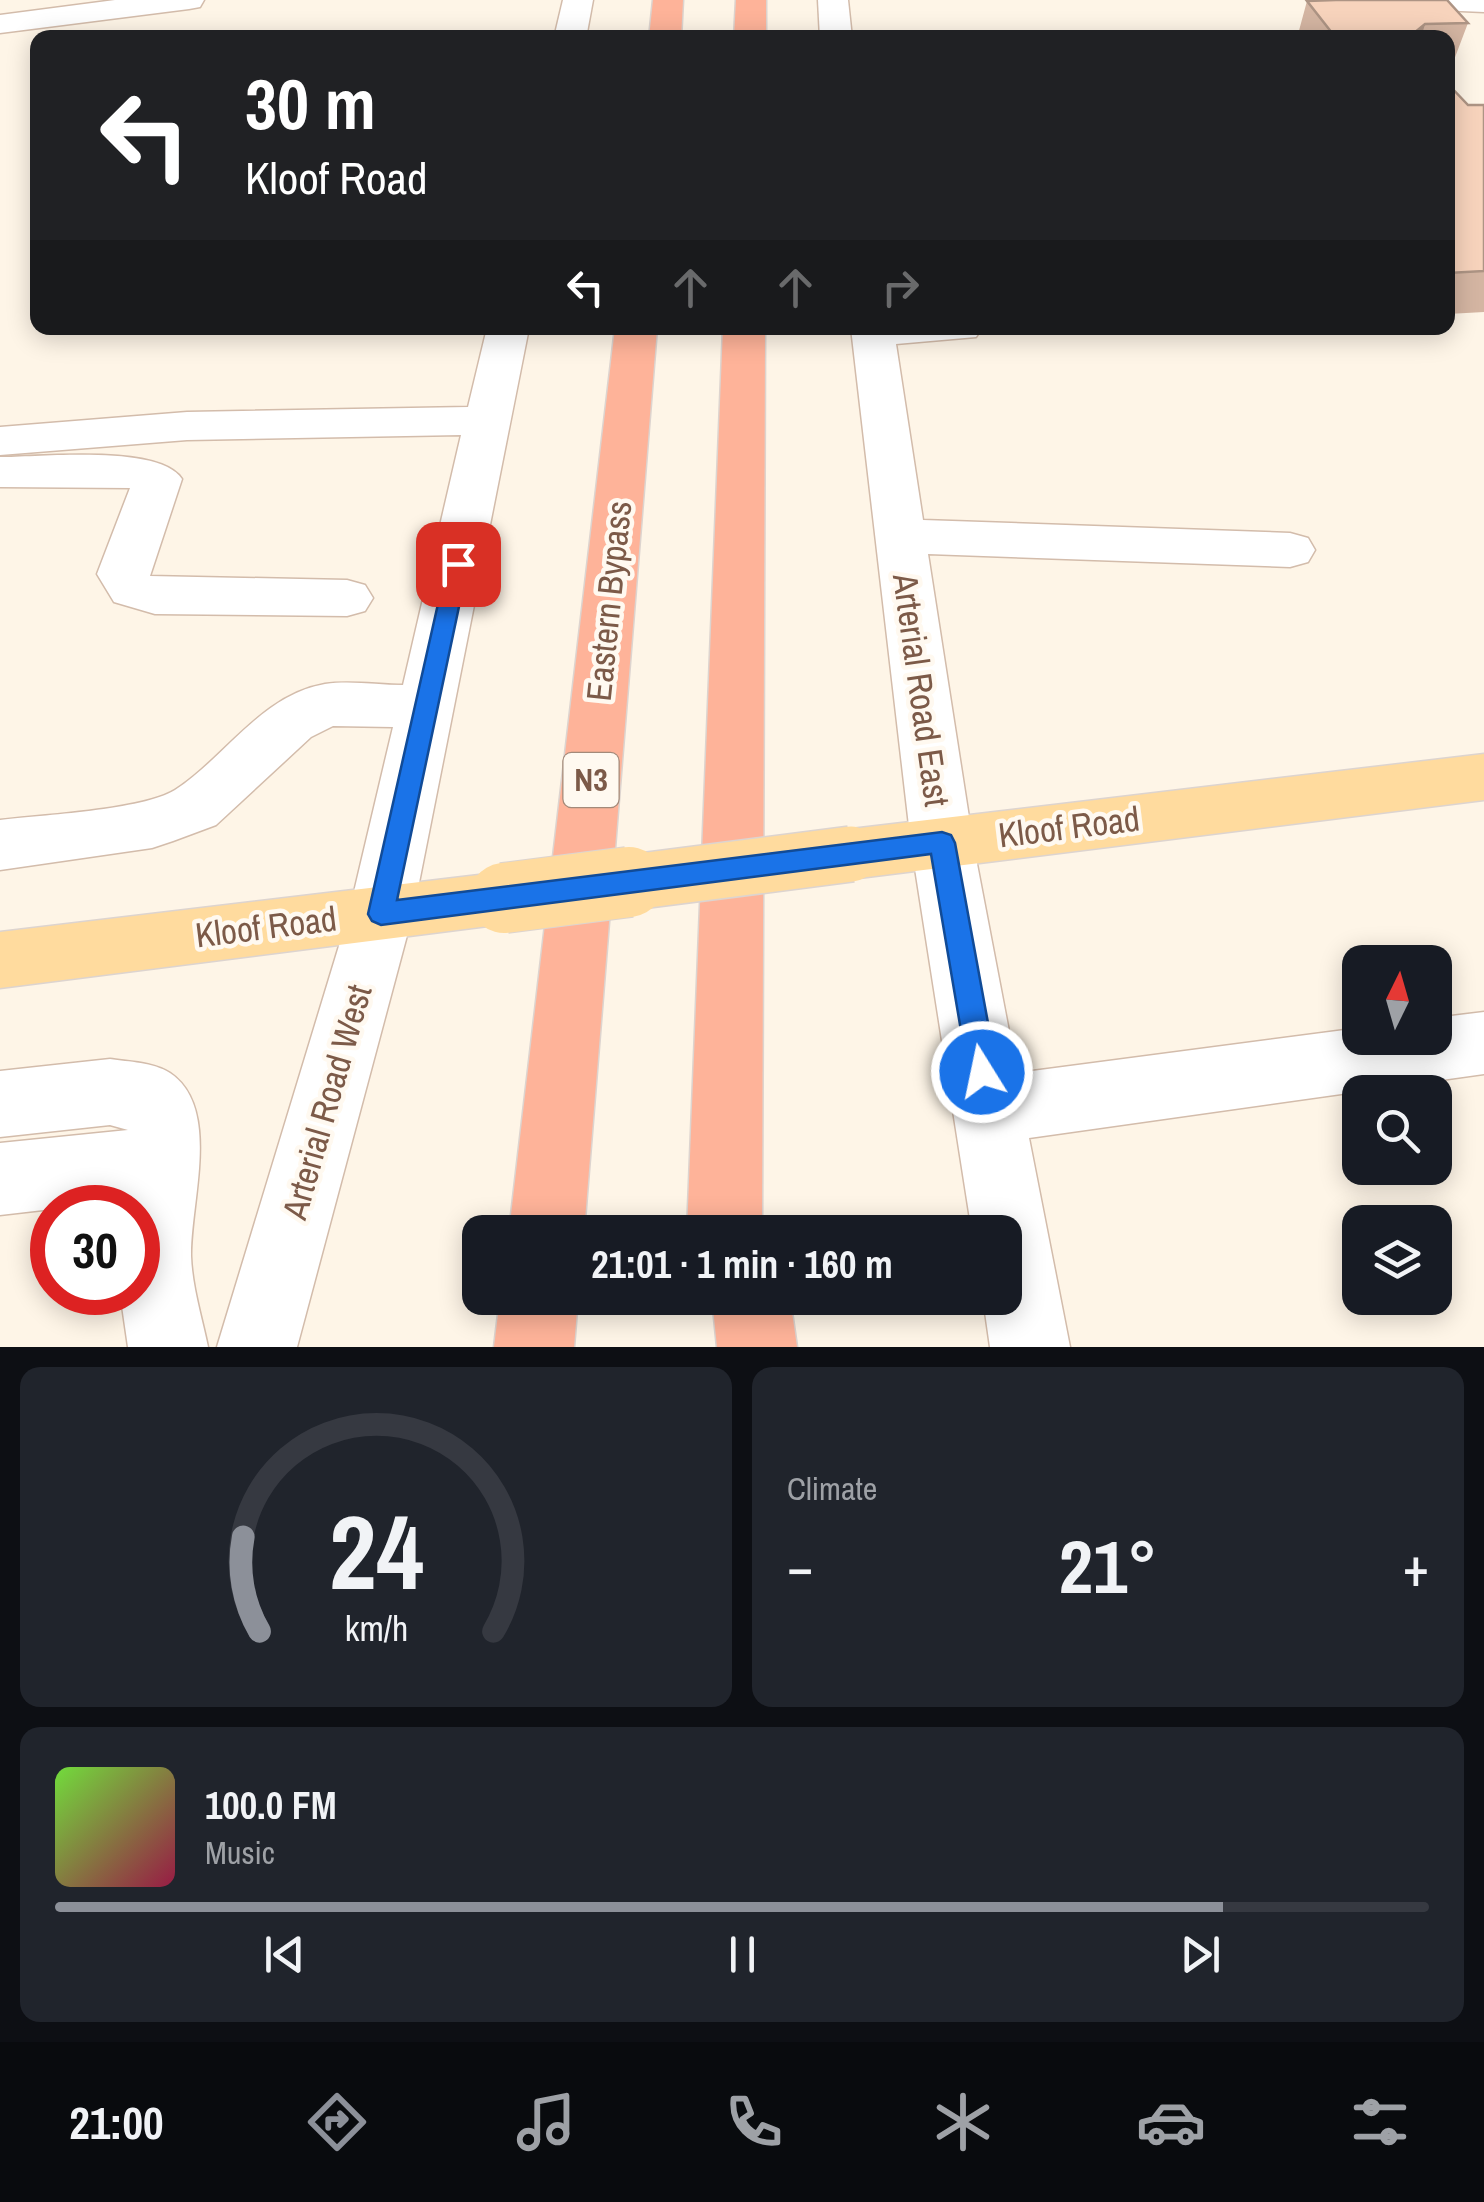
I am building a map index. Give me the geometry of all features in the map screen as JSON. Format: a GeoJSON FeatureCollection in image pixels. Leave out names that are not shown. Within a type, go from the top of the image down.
{"type":"FeatureCollection","features":[{"type":"Feature","properties":{"kind":"highway"},"geometry":{"type":"LineString","coordinates":[[666,30],[668,0]]}},
{"type":"Feature","properties":{"kind":"highway"},"geometry":{"type":"LineString","coordinates":[[750,30],[751,0]]}},
{"type":"Feature","properties":{"kind":"highway","name":"Eastern Bypass"},"geometry":{"type":"LineString","coordinates":[[548,1215],[635,335]]}},
{"type":"Feature","properties":{"kind":"highway"},"geometry":{"type":"LineString","coordinates":[[726,1215],[744,335]]}},
{"type":"Feature","properties":{"kind":"highway"},"geometry":{"type":"LineString","coordinates":[[728,1071],[743,1215]]}},
{"type":"Feature","properties":{"kind":"highway"},"geometry":{"type":"LineString","coordinates":[[534,1347],[537,1315]]}},
{"type":"Feature","properties":{"kind":"highway"},"geometry":{"type":"LineString","coordinates":[[724,1315],[724,1347]]}},
{"type":"Feature","properties":{"kind":"highway"},"geometry":{"type":"LineString","coordinates":[[753,1315],[756,1347]]}},
{"type":"Feature","properties":{"kind":"main road","name":"Kloof Road"},"geometry":{"type":"LineString","coordinates":[[0,960],[1484,777]]}},
{"type":"Feature","properties":{"kind":"street"},"geometry":{"type":"LineString","coordinates":[[0,24],[189,0]]}},
{"type":"Feature","properties":{"kind":"street"},"geometry":{"type":"LineString","coordinates":[[572,30],[578,0]]}},
{"type":"Feature","properties":{"kind":"street"},"geometry":{"type":"LineString","coordinates":[[832,0],[835,30]]}},
{"type":"Feature","properties":{"kind":"street","name":"Arterial Road West"},"geometry":{"type":"LineString","coordinates":[[257,1347],[381,914],[506,335]]}},
{"type":"Feature","properties":{"kind":"street","name":"Arterial Road East"},"geometry":{"type":"LineString","coordinates":[[873,335],[942,843],[1030,1347]]}},
{"type":"Feature","properties":{"kind":"street"},"geometry":{"type":"LineString","coordinates":[[0,472],[187,426],[488,421]]}},
{"type":"Feature","properties":{"kind":"street"},"geometry":{"type":"LineString","coordinates":[[0,441],[70,453],[158,479],[123,574],[132,590],[155,596],[347,598]]}},
{"type":"Feature","properties":{"kind":"street"},"geometry":{"type":"LineString","coordinates":[[900,536],[1290,550]]}},
{"type":"Feature","properties":{"kind":"street"},"geometry":{"type":"LineString","coordinates":[[0,845],[152,824],[195,808],[292,722],[326,705],[426,706]]}},
{"type":"Feature","properties":{"kind":"street"},"geometry":{"type":"LineString","coordinates":[[989,1110],[1484,1043]]}},
{"type":"Feature","properties":{"kind":"street"},"geometry":{"type":"LineString","coordinates":[[0,1104],[110,1092],[146,1098],[165,1121],[153,1258],[168,1347]]}},
{"type":"Feature","properties":{"kind":"street"},"geometry":{"type":"LineString","coordinates":[[0,1179],[162,1161]]}},
{"type":"Feature","properties":{"kind":"building"},"geometry":{"type":"Polygon","coordinates":[[[1447,0],[1468,23],[1425,24],[1418,30],[1330,30],[1307,1],[1447,0]]]}},
{"type":"Feature","properties":{"kind":"building"},"geometry":{"type":"Polygon","coordinates":[[[1455,91],[1468,105],[1484,105],[1484,271],[1455,273],[1455,91]]]}},
{"type":"Feature","properties":{"kind":"route"},"geometry":{"type":"LineString","coordinates":[[458,564],[381,914],[942,843],[982,1072]]}}]}
